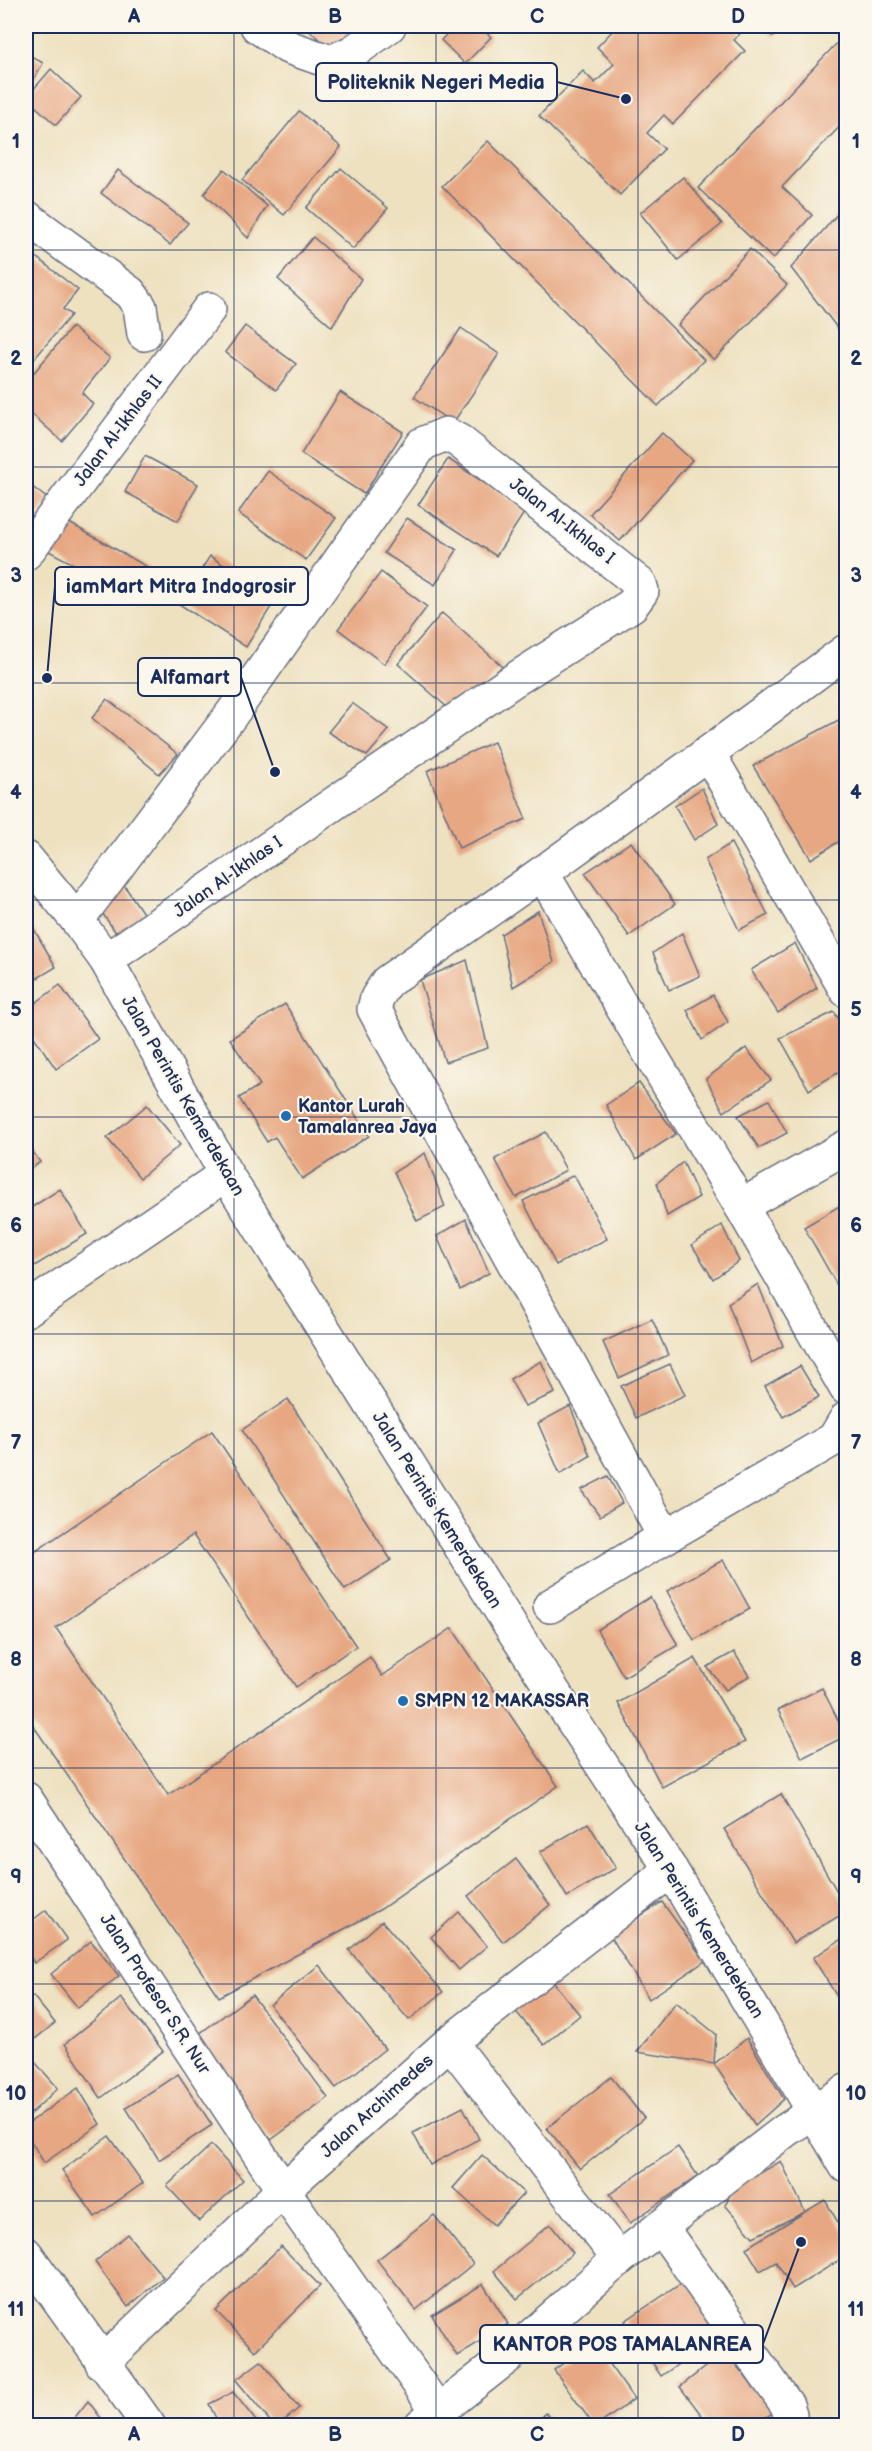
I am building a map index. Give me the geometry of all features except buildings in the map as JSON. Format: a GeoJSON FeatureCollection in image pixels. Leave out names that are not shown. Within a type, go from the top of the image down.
{"type":"FeatureCollection","features":[{"type":"Feature","properties":{"kind":"street"},"geometry":{"type":"LineString","coordinates":[[257,26],[288,47],[331,62],[353,52],[389,26]]}},
{"type":"Feature","properties":{"kind":"street"},"geometry":{"type":"LineString","coordinates":[[26,216],[130,293],[141,307],[144,334]]}},
{"type":"Feature","properties":{"kind":"street","name":"Jalan Al-Ikhlas II"},"geometry":{"type":"LineString","coordinates":[[26,553],[209,309]]}},
{"type":"Feature","properties":{"kind":"street","name":"Jalan Al-Ikhlas I"},"geometry":{"type":"LineString","coordinates":[[77,920],[231,715],[422,444],[446,434],[459,441],[640,584],[642,591],[632,606],[514,680],[106,960]]}},
{"type":"Feature","properties":{"kind":"street"},"geometry":{"type":"LineString","coordinates":[[665,1537],[374,1009],[377,998],[387,982],[542,873],[846,651]]}},
{"type":"Feature","properties":{"kind":"street"},"geometry":{"type":"LineString","coordinates":[[708,753],[846,990]]}},
{"type":"Feature","properties":{"kind":"street","name":"Jalan Perintis Kemerdekaan"},"geometry":{"type":"LineString","coordinates":[[26,858],[77,920],[106,960],[226,1174],[513,1630],[671,1870],[846,2166]]}},
{"type":"Feature","properties":{"kind":"street"},"geometry":{"type":"LineString","coordinates":[[542,873],[741,1206],[846,1388]]}},
{"type":"Feature","properties":{"kind":"street"},"geometry":{"type":"LineString","coordinates":[[741,1206],[846,1147]]}},
{"type":"Feature","properties":{"kind":"street"},"geometry":{"type":"LineString","coordinates":[[26,1310],[226,1174]]}},
{"type":"Feature","properties":{"kind":"street"},"geometry":{"type":"LineString","coordinates":[[550,1606],[834,1439],[846,1419]]}},
{"type":"Feature","properties":{"kind":"street","name":"Jalan Profesor S.R. Nur"},"geometry":{"type":"LineString","coordinates":[[26,1799],[430,2418]]}},
{"type":"Feature","properties":{"kind":"street","name":"Jalan Archimedes"},"geometry":{"type":"LineString","coordinates":[[102,2363],[283,2190],[450,2042],[671,1870]]}},
{"type":"Feature","properties":{"kind":"street"},"geometry":{"type":"LineString","coordinates":[[450,2042],[618,2259]]}},
{"type":"Feature","properties":{"kind":"street"},"geometry":{"type":"LineString","coordinates":[[430,2418],[512,2354],[618,2259],[786,2130],[846,2091]]}},
{"type":"Feature","properties":{"kind":"street"},"geometry":{"type":"LineString","coordinates":[[661,2227],[787,2404],[790,2414],[789,2426]]}},
{"type":"Feature","properties":{"kind":"street"},"geometry":{"type":"LineString","coordinates":[[28,2267],[149,2426]]}},
{"type":"Feature","properties":{"kind":"place","name":"Politeknik Negeri Media"},"geometry":{"type":"Point","coordinates":[626,99]}},
{"type":"Feature","properties":{"kind":"place","name":"iamMart Mitra Indogrosir"},"geometry":{"type":"Point","coordinates":[47,678]}},
{"type":"Feature","properties":{"kind":"place","name":"Alfamart"},"geometry":{"type":"Point","coordinates":[275,772]}},
{"type":"Feature","properties":{"kind":"place","name":"Kantor Lurah Tamalanrea Jaya"},"geometry":{"type":"Point","coordinates":[286,1116]}},
{"type":"Feature","properties":{"kind":"place","name":"SMPN 12 MAKASSAR"},"geometry":{"type":"Point","coordinates":[403,1701]}},
{"type":"Feature","properties":{"kind":"place","name":"KANTOR POS TAMALANREA"},"geometry":{"type":"Point","coordinates":[801,2242]}}]}
